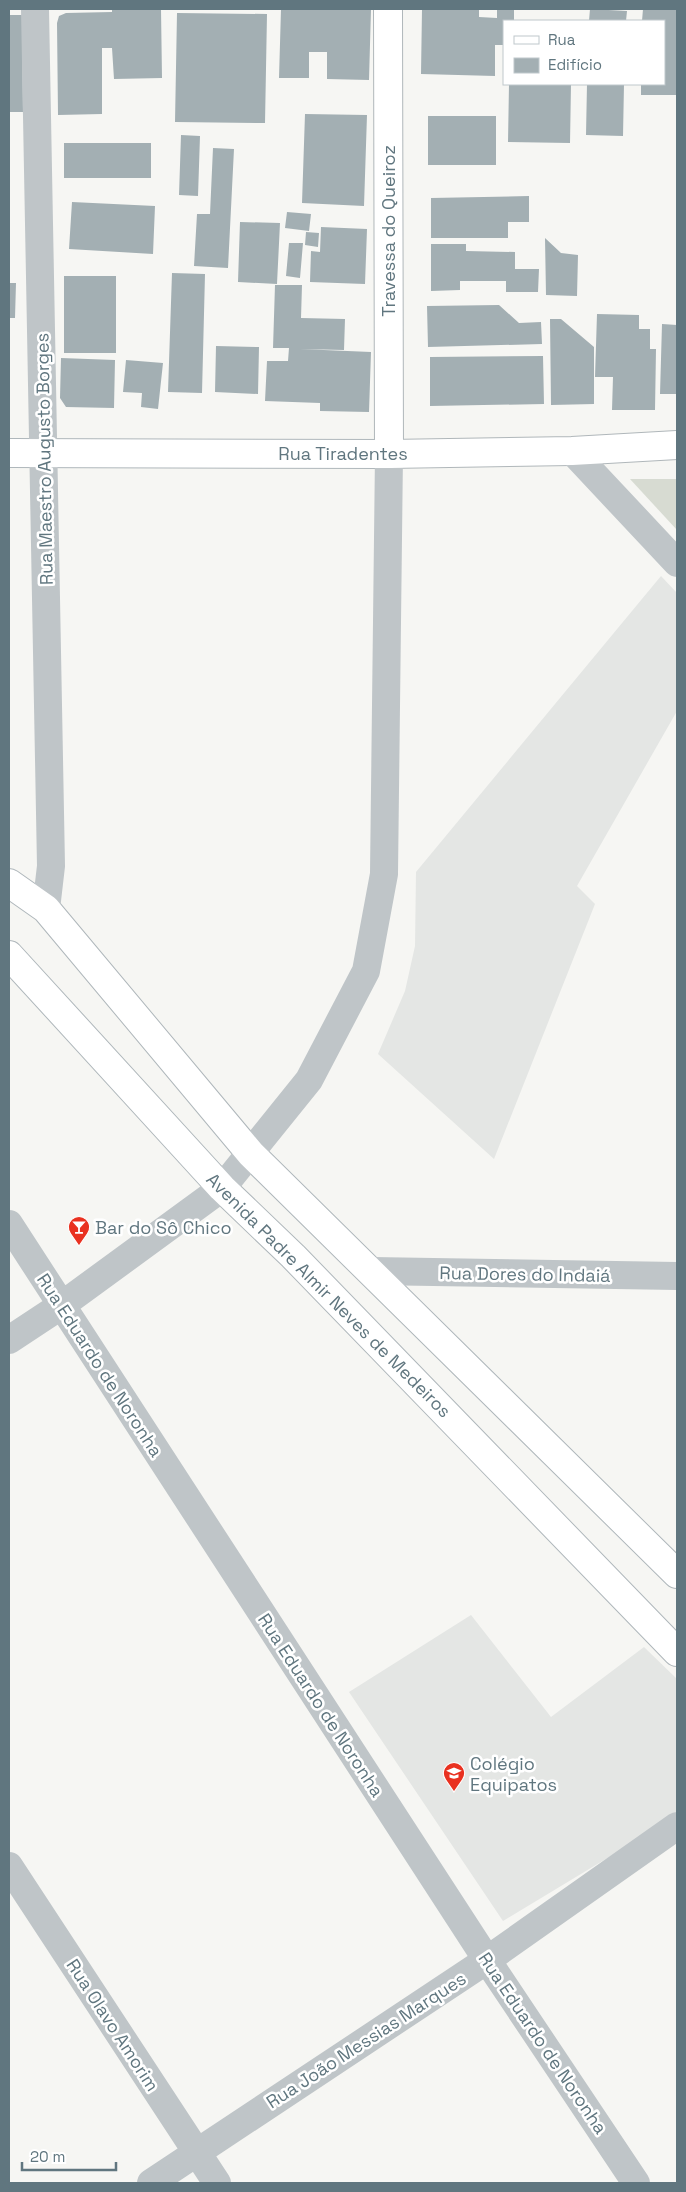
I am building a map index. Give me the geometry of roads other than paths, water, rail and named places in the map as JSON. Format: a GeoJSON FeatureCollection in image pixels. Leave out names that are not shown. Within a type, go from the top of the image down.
{"type":"FeatureCollection","features":[{"type":"Feature","properties":{"kind":"street","name":"Rua Maestro Augusto Borges"},"geometry":{"type":"LineString","coordinates":[[35,9],[51,866],[46,909]]}},
{"type":"Feature","properties":{"kind":"street","name":"Travessa do Queiroz"},"geometry":{"type":"LineString","coordinates":[[388,9],[389,454]]}},
{"type":"Feature","properties":{"kind":"street","name":"Rua Tiradentes"},"geometry":{"type":"LineString","coordinates":[[9,453],[389,454],[572,450],[677,445]]}},
{"type":"Feature","properties":{"kind":"street"},"geometry":{"type":"LineString","coordinates":[[572,450],[677,564]]}},
{"type":"Feature","properties":{"kind":"street"},"geometry":{"type":"LineString","coordinates":[[9,1340],[62,1305],[222,1188],[309,1080],[366,971],[384,874],[389,454]]}},
{"type":"Feature","properties":{"kind":"street"},"geometry":{"type":"LineString","coordinates":[[9,884],[46,909],[251,1154],[372,1271],[677,1574]]}},
{"type":"Feature","properties":{"kind":"street","name":"Avenida Padre Almir Neves de Medeiros"},"geometry":{"type":"LineString","coordinates":[[9,954],[222,1188],[293,1256],[677,1652]]}},
{"type":"Feature","properties":{"kind":"street","name":"Rua Eduardo de Noronha"},"geometry":{"type":"LineString","coordinates":[[9,1224],[487,1960],[636,2183]]}},
{"type":"Feature","properties":{"kind":"street","name":"Rua Dores do Indaiá"},"geometry":{"type":"LineString","coordinates":[[372,1271],[677,1276]]}},
{"type":"Feature","properties":{"kind":"street","name":"Rua João Messias Marques"},"geometry":{"type":"LineString","coordinates":[[151,2183],[487,1960],[677,1826]]}},
{"type":"Feature","properties":{"kind":"street","name":"Rua Olavo Amorim"},"geometry":{"type":"LineString","coordinates":[[9,1866],[217,2183]]}},
{"type":"Feature","properties":{"kind":"place","name":"Bar do Sô Chico"},"geometry":{"type":"Point","coordinates":[79,1246]}},
{"type":"Feature","properties":{"kind":"place","name":"Colégio Equipatos"},"geometry":{"type":"Point","coordinates":[454,1792]}}]}
